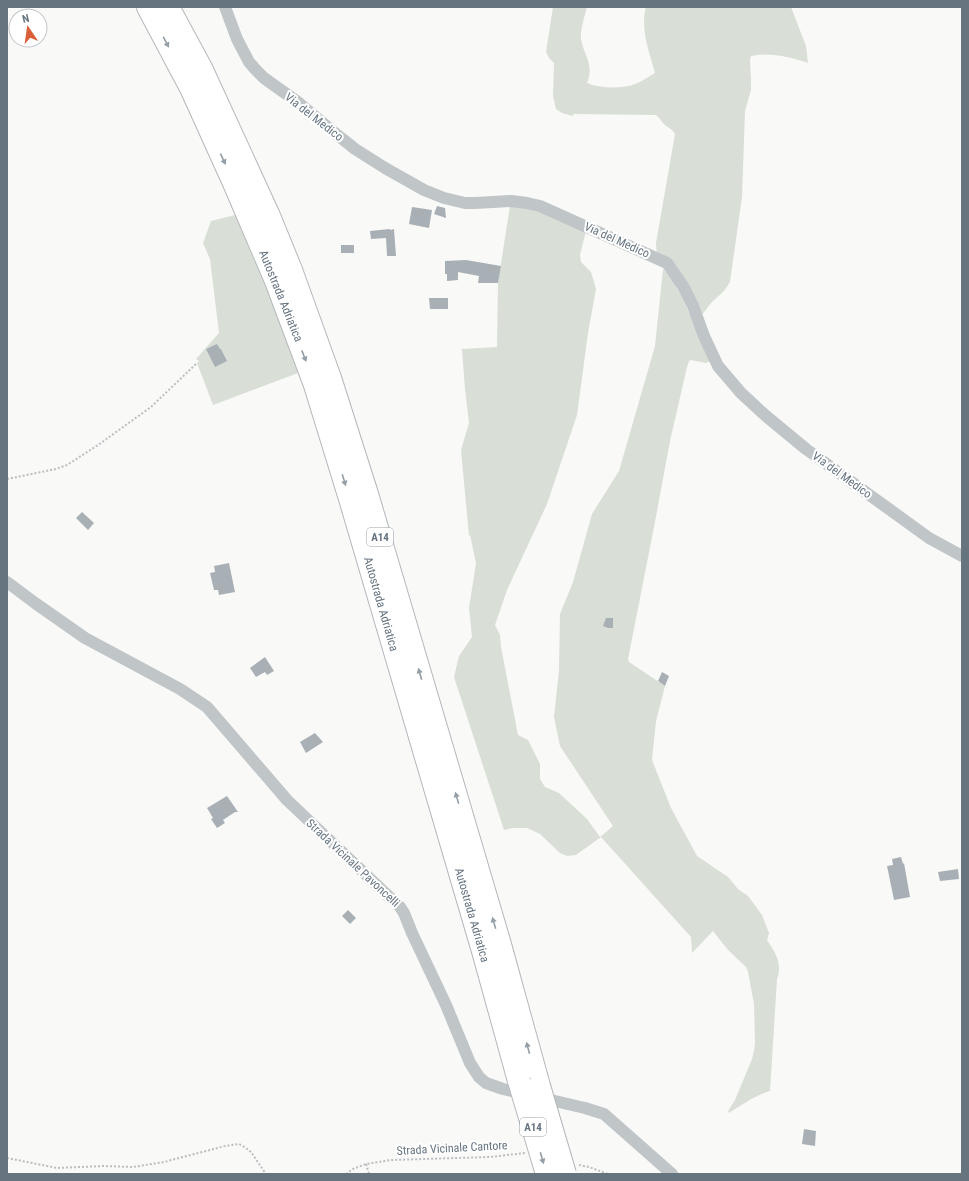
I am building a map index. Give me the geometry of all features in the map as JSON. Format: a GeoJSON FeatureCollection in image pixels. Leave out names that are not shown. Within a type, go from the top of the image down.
{"type":"FeatureCollection","features":[{"type":"Feature","properties":{"kind":"highway","name":"Autostrada Adriatica"},"geometry":{"type":"LineString","coordinates":[[148,7],[191,88],[234,183],[276,281],[315,385],[351,502],[483,951],[529,1083],[572,1169]]}},
{"type":"Feature","properties":{"kind":"highway","name":"Autostrada Adriatica"},"geometry":{"type":"LineString","coordinates":[[168,7],[202,70],[266,209],[291,270],[330,378],[367,494],[497,933],[547,1174]]}},
{"type":"Feature","properties":{"kind":"street","name":"Via del Medico"},"geometry":{"type":"LineString","coordinates":[[225,7],[237,39],[249,62],[256,70],[264,78],[299,103],[335,134],[385,168],[424,190],[448,199],[475,204],[511,201],[540,206],[667,263],[690,299],[704,336],[718,366],[741,393],[806,449],[929,538],[962,556]]}},
{"type":"Feature","properties":{"kind":"street","name":"Strada Vicinale Pavoncelli"},"geometry":{"type":"LineString","coordinates":[[7,582],[85,638],[180,689],[207,707],[287,800],[394,901],[404,913],[446,1005],[470,1063],[479,1077],[486,1083],[503,1089],[585,1108],[604,1114],[672,1174]]}},
{"type":"Feature","properties":{"kind":"path"},"geometry":{"type":"LineString","coordinates":[[7,479],[56,470],[67,465],[151,407],[197,363]]}},
{"type":"Feature","properties":{"kind":"path"},"geometry":{"type":"LineString","coordinates":[[7,1158],[57,1168],[103,1166],[133,1167],[164,1162],[238,1144],[251,1152],[266,1174]]}},
{"type":"Feature","properties":{"kind":"path","name":"Strada Vicinale Cantore"},"geometry":{"type":"LineString","coordinates":[[346,1174],[353,1169],[366,1164],[395,1160],[490,1157],[527,1153]]}},
{"type":"Feature","properties":{"kind":"path"},"geometry":{"type":"LineString","coordinates":[[366,1164],[369,1174]]}},
{"type":"Feature","properties":{"kind":"path"},"geometry":{"type":"LineString","coordinates":[[572,1169],[589,1166],[608,1174]]}},
{"type":"Feature","properties":{"kind":"shaded area"},"geometry":{"type":"Polygon","coordinates":[[[553,7],[587,7],[581,38],[590,70],[587,83],[603,87],[616,87],[635,84],[655,73],[645,32],[644,15],[646,7],[791,7],[806,46],[808,63],[780,56],[751,56],[751,90],[745,111],[742,197],[730,282],[724,291],[711,303],[698,320],[688,297],[657,258],[656,243],[675,134],[664,125],[656,115],[574,114],[572,116],[562,113],[556,109],[553,96],[554,63],[546,52],[553,7]]]}},
{"type":"Feature","properties":{"kind":"shaded area"},"geometry":{"type":"Polygon","coordinates":[[[510,206],[532,208],[586,231],[580,255],[581,262],[591,272],[596,289],[588,333],[577,415],[547,504],[507,590],[495,625],[500,635],[518,735],[528,740],[540,764],[540,779],[545,787],[559,793],[587,819],[600,837],[613,826],[560,746],[554,717],[559,670],[560,614],[573,582],[592,514],[619,471],[655,346],[663,269],[673,281],[683,299],[710,361],[706,363],[691,360],[689,361],[687,367],[670,441],[628,659],[629,662],[665,686],[656,721],[652,760],[671,808],[697,856],[728,877],[738,889],[748,896],[762,915],[769,933],[767,940],[779,963],[770,1091],[754,1098],[729,1113],[728,1111],[735,1100],[752,1059],[755,1043],[754,1004],[746,967],[728,950],[713,931],[692,953],[691,937],[601,837],[576,855],[567,856],[560,853],[540,834],[527,828],[513,828],[504,830],[454,677],[459,656],[472,637],[469,608],[476,563],[470,535],[469,536],[461,450],[469,423],[462,349],[497,347],[498,283],[510,206]]]}},
{"type":"Feature","properties":{"kind":"shaded area"},"geometry":{"type":"Polygon","coordinates":[[[235,215],[274,307],[298,373],[213,405],[197,363],[199,361],[196,359],[219,333],[210,259],[203,243],[211,221],[235,215]]]}},
{"type":"Feature","properties":{"kind":"building"},"geometry":{"type":"Polygon","coordinates":[[[437,206],[445,208],[446,218],[434,214],[437,206]]]}},
{"type":"Feature","properties":{"kind":"building"},"geometry":{"type":"Polygon","coordinates":[[[412,207],[432,210],[429,228],[409,224],[412,207]]]}},
{"type":"Feature","properties":{"kind":"building"},"geometry":{"type":"Polygon","coordinates":[[[394,229],[396,256],[387,256],[386,238],[371,239],[370,231],[394,229]]]}},
{"type":"Feature","properties":{"kind":"building"},"geometry":{"type":"Polygon","coordinates":[[[341,245],[354,245],[354,253],[341,253],[341,245]]]}},
{"type":"Feature","properties":{"kind":"building"},"geometry":{"type":"Polygon","coordinates":[[[466,260],[501,266],[498,283],[478,283],[479,276],[458,272],[458,280],[447,281],[447,274],[445,274],[445,261],[466,260]]]}},
{"type":"Feature","properties":{"kind":"building"},"geometry":{"type":"Polygon","coordinates":[[[429,298],[448,298],[448,309],[430,309],[429,298]]]}},
{"type":"Feature","properties":{"kind":"building"},"geometry":{"type":"Polygon","coordinates":[[[217,344],[227,361],[215,367],[206,349],[217,344]]]}},
{"type":"Feature","properties":{"kind":"building"},"geometry":{"type":"Polygon","coordinates":[[[82,512],[94,523],[88,530],[76,518],[82,512]]]}},
{"type":"Feature","properties":{"kind":"building"},"geometry":{"type":"Polygon","coordinates":[[[229,563],[235,592],[219,595],[218,590],[214,590],[210,573],[215,572],[214,566],[229,563]]]}},
{"type":"Feature","properties":{"kind":"building"},"geometry":{"type":"Polygon","coordinates":[[[606,618],[613,618],[613,628],[603,626],[606,618]]]}},
{"type":"Feature","properties":{"kind":"building"},"geometry":{"type":"Polygon","coordinates":[[[265,657],[274,671],[267,675],[265,672],[256,677],[250,668],[265,657]]]}},
{"type":"Feature","properties":{"kind":"building"},"geometry":{"type":"Polygon","coordinates":[[[662,672],[669,676],[665,686],[658,681],[662,672]]]}},
{"type":"Feature","properties":{"kind":"building"},"geometry":{"type":"Polygon","coordinates":[[[315,733],[323,742],[306,753],[300,742],[315,733]]]}},
{"type":"Feature","properties":{"kind":"building"},"geometry":{"type":"Polygon","coordinates":[[[227,796],[238,812],[235,812],[223,820],[225,823],[217,828],[211,819],[213,818],[207,808],[227,796]]]}},
{"type":"Feature","properties":{"kind":"building"},"geometry":{"type":"Polygon","coordinates":[[[901,857],[903,864],[904,863],[910,897],[894,900],[887,866],[893,865],[892,859],[901,857]]]}},
{"type":"Feature","properties":{"kind":"building"},"geometry":{"type":"Polygon","coordinates":[[[958,869],[959,879],[940,881],[938,872],[958,869]]]}},
{"type":"Feature","properties":{"kind":"building"},"geometry":{"type":"Polygon","coordinates":[[[348,910],[356,918],[350,924],[342,916],[348,910]]]}},
{"type":"Feature","properties":{"kind":"building"},"geometry":{"type":"Polygon","coordinates":[[[804,1129],[816,1131],[815,1146],[802,1144],[804,1129]]]}}]}
